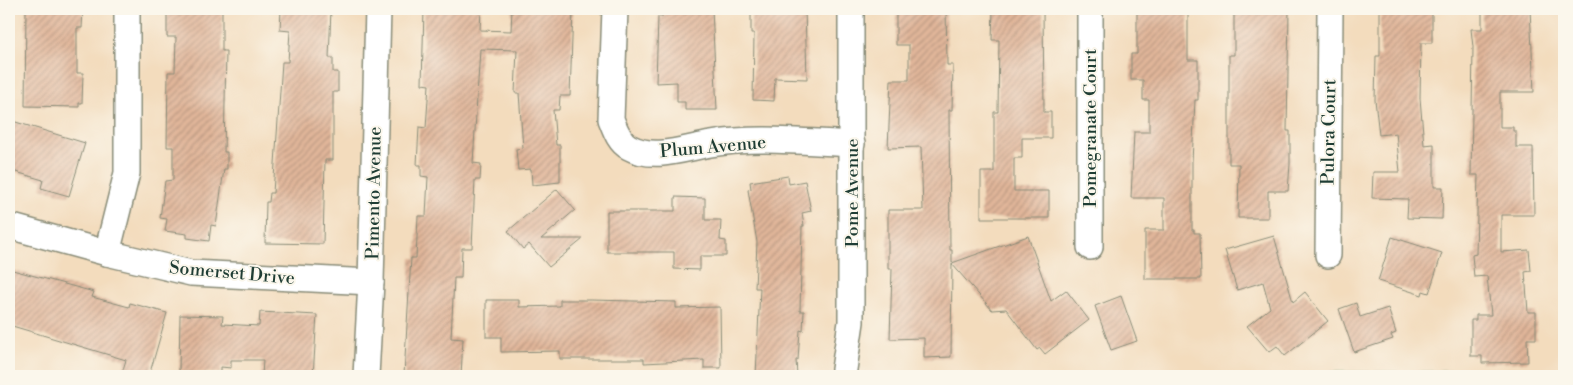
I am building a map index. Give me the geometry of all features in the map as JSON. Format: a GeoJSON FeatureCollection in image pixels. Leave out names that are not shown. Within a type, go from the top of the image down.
{"type":"FeatureCollection","features":[{"type":"Feature","properties":{"kind":"street"},"geometry":{"type":"LineString","coordinates":[[107,254],[127,173],[127,9]]}},
{"type":"Feature","properties":{"kind":"street","name":"Pimento Avenue"},"geometry":{"type":"LineString","coordinates":[[366,376],[371,282],[378,9]]}},
{"type":"Feature","properties":{"kind":"street","name":"Plum Avenue"},"geometry":{"type":"LineString","coordinates":[[615,9],[611,119],[617,134],[629,147],[648,153],[670,153],[713,143],[732,142],[852,144]]}},
{"type":"Feature","properties":{"kind":"street","name":"Pome Avenue"},"geometry":{"type":"LineString","coordinates":[[843,376],[851,322],[851,9]]}},
{"type":"Feature","properties":{"kind":"street","name":"Pomegranate Court"},"geometry":{"type":"LineString","coordinates":[[1090,9],[1090,247]]}},
{"type":"Feature","properties":{"kind":"street","name":"Pulora Court"},"geometry":{"type":"LineString","coordinates":[[1328,255],[1330,9]]}},
{"type":"Feature","properties":{"kind":"street","name":"Somerset Drive"},"geometry":{"type":"LineString","coordinates":[[9,226],[107,254],[191,273],[371,282]]}},
{"type":"Feature","properties":{"kind":"green space"},"geometry":{"type":"Polygon","coordinates":[[[1492,371],[1492,376],[1320,376],[1320,372],[1492,371]]]}},
{"type":"Feature","properties":{"kind":"building"},"geometry":{"type":"Polygon","coordinates":[[[26,9],[83,9],[82,28],[77,28],[77,73],[83,73],[82,103],[79,103],[79,107],[25,106],[26,9]]]}},
{"type":"Feature","properties":{"kind":"building"},"geometry":{"type":"Polygon","coordinates":[[[167,9],[222,9],[222,51],[226,51],[224,152],[227,152],[227,169],[224,169],[216,226],[211,225],[209,241],[187,238],[187,234],[165,231],[167,219],[160,218],[165,181],[173,180],[173,147],[167,147],[168,72],[175,72],[176,37],[167,37],[167,9]]]}},
{"type":"Feature","properties":{"kind":"building"},"geometry":{"type":"Polygon","coordinates":[[[281,9],[331,9],[329,58],[333,58],[333,72],[338,72],[338,92],[333,92],[333,160],[325,160],[323,244],[265,243],[266,202],[269,202],[270,193],[273,193],[282,62],[288,62],[290,31],[280,30],[281,9]]]}},
{"type":"Feature","properties":{"kind":"building"},"geometry":{"type":"Polygon","coordinates":[[[424,9],[481,9],[480,30],[511,31],[512,9],[573,9],[570,96],[560,96],[559,110],[553,110],[556,145],[560,145],[560,182],[532,185],[531,169],[518,170],[516,149],[523,148],[519,93],[515,93],[517,50],[480,49],[473,163],[481,164],[480,180],[475,180],[472,248],[462,248],[461,278],[454,278],[451,338],[463,339],[461,376],[404,375],[411,258],[416,258],[418,216],[426,216],[428,177],[421,176],[421,165],[417,165],[419,127],[426,128],[429,85],[422,84],[424,9]]]}},
{"type":"Feature","properties":{"kind":"building"},"geometry":{"type":"Polygon","coordinates":[[[662,9],[712,9],[717,110],[685,110],[685,102],[677,102],[677,82],[656,83],[658,17],[662,17],[662,9]]]}},
{"type":"Feature","properties":{"kind":"building"},"geometry":{"type":"Polygon","coordinates":[[[751,9],[805,9],[807,79],[775,78],[774,101],[753,100],[754,33],[751,33],[751,9]]]}},
{"type":"Feature","properties":{"kind":"building"},"geometry":{"type":"Polygon","coordinates":[[[896,9],[946,9],[947,65],[953,65],[952,110],[949,110],[950,250],[952,250],[952,263],[1028,236],[1051,301],[1066,290],[1089,320],[1045,354],[1040,348],[1037,350],[1006,309],[992,310],[952,264],[951,357],[924,358],[924,338],[890,339],[892,269],[888,269],[888,210],[923,210],[921,147],[888,148],[891,80],[909,80],[909,45],[896,45],[896,9]]]}},
{"type":"Feature","properties":{"kind":"building"},"geometry":{"type":"Polygon","coordinates":[[[993,9],[1043,9],[1044,112],[1051,112],[1051,138],[1022,138],[1022,158],[1014,158],[1014,191],[1049,191],[1049,218],[981,218],[981,172],[994,172],[994,112],[998,112],[999,40],[992,40],[993,9]]]}},
{"type":"Feature","properties":{"kind":"building"},"geometry":{"type":"Polygon","coordinates":[[[1137,9],[1188,9],[1188,60],[1198,60],[1198,100],[1195,100],[1192,162],[1192,230],[1194,230],[1194,233],[1200,233],[1201,279],[1145,279],[1145,230],[1164,230],[1164,198],[1131,198],[1134,132],[1149,132],[1149,100],[1143,100],[1143,80],[1131,80],[1131,54],[1137,54],[1137,9]]]}},
{"type":"Feature","properties":{"kind":"building"},"geometry":{"type":"Polygon","coordinates":[[[1234,9],[1289,9],[1287,131],[1290,131],[1290,164],[1288,191],[1268,191],[1268,218],[1238,218],[1239,164],[1229,164],[1229,55],[1234,55],[1234,9]]]}},
{"type":"Feature","properties":{"kind":"building"},"geometry":{"type":"Polygon","coordinates":[[[1380,9],[1432,9],[1432,43],[1421,43],[1420,98],[1424,145],[1434,144],[1434,187],[1443,187],[1442,219],[1407,218],[1408,199],[1372,198],[1373,172],[1400,172],[1396,133],[1379,135],[1375,100],[1376,56],[1380,56],[1380,9]]]}},
{"type":"Feature","properties":{"kind":"building"},"geometry":{"type":"Polygon","coordinates":[[[1482,9],[1530,9],[1534,92],[1500,92],[1500,127],[1513,127],[1513,131],[1516,131],[1516,147],[1533,147],[1534,215],[1501,215],[1501,252],[1529,250],[1531,271],[1525,272],[1528,312],[1536,312],[1536,339],[1527,339],[1528,362],[1482,363],[1482,356],[1471,356],[1471,320],[1476,320],[1476,315],[1491,315],[1487,276],[1474,277],[1472,255],[1476,254],[1478,175],[1471,175],[1473,47],[1471,29],[1482,29],[1482,9]]]}},
{"type":"Feature","properties":{"kind":"building"},"geometry":{"type":"Polygon","coordinates":[[[9,120],[85,143],[69,196],[41,188],[43,180],[9,170],[9,120]]]}},
{"type":"Feature","properties":{"kind":"building"},"geometry":{"type":"Polygon","coordinates":[[[788,176],[789,184],[805,181],[811,211],[802,213],[804,226],[802,226],[800,311],[804,311],[803,331],[800,330],[798,360],[796,360],[797,376],[756,376],[760,288],[755,288],[757,242],[748,190],[751,189],[750,182],[788,176]]]}},
{"type":"Feature","properties":{"kind":"building"},"geometry":{"type":"Polygon","coordinates":[[[557,189],[575,210],[541,239],[583,239],[549,267],[529,244],[523,249],[508,231],[557,189]]]}},
{"type":"Feature","properties":{"kind":"building"},"geometry":{"type":"Polygon","coordinates":[[[675,197],[705,198],[705,220],[721,220],[720,240],[726,241],[726,256],[700,256],[700,270],[674,269],[674,252],[607,252],[607,211],[675,211],[675,197]]]}},
{"type":"Feature","properties":{"kind":"building"},"geometry":{"type":"Polygon","coordinates":[[[1274,236],[1293,302],[1305,292],[1328,321],[1285,356],[1277,346],[1269,352],[1247,326],[1270,308],[1263,282],[1237,290],[1225,250],[1274,236]]]}},
{"type":"Feature","properties":{"kind":"building"},"geometry":{"type":"Polygon","coordinates":[[[1392,237],[1442,253],[1429,293],[1423,291],[1422,295],[1378,281],[1392,237]]]}},
{"type":"Feature","properties":{"kind":"building"},"geometry":{"type":"Polygon","coordinates":[[[9,269],[94,292],[92,297],[129,307],[130,303],[167,313],[149,376],[121,376],[126,360],[9,325],[9,269]]]}},
{"type":"Feature","properties":{"kind":"building"},"geometry":{"type":"Polygon","coordinates":[[[1121,296],[1137,341],[1111,350],[1095,306],[1121,296]]]}},
{"type":"Feature","properties":{"kind":"building"},"geometry":{"type":"Polygon","coordinates":[[[486,300],[519,300],[519,307],[560,306],[560,300],[591,300],[676,302],[676,308],[720,307],[721,368],[704,368],[704,360],[644,363],[644,359],[560,359],[560,351],[501,352],[501,337],[486,337],[486,300]]]}},
{"type":"Feature","properties":{"kind":"building"},"geometry":{"type":"Polygon","coordinates":[[[1356,303],[1360,317],[1388,308],[1396,333],[1391,335],[1393,339],[1354,352],[1339,309],[1356,303]]]}},
{"type":"Feature","properties":{"kind":"building"},"geometry":{"type":"Polygon","coordinates":[[[260,312],[317,315],[313,376],[262,376],[263,360],[231,360],[231,368],[221,367],[221,373],[179,372],[180,315],[223,316],[222,324],[259,326],[260,312]]]}}]}
